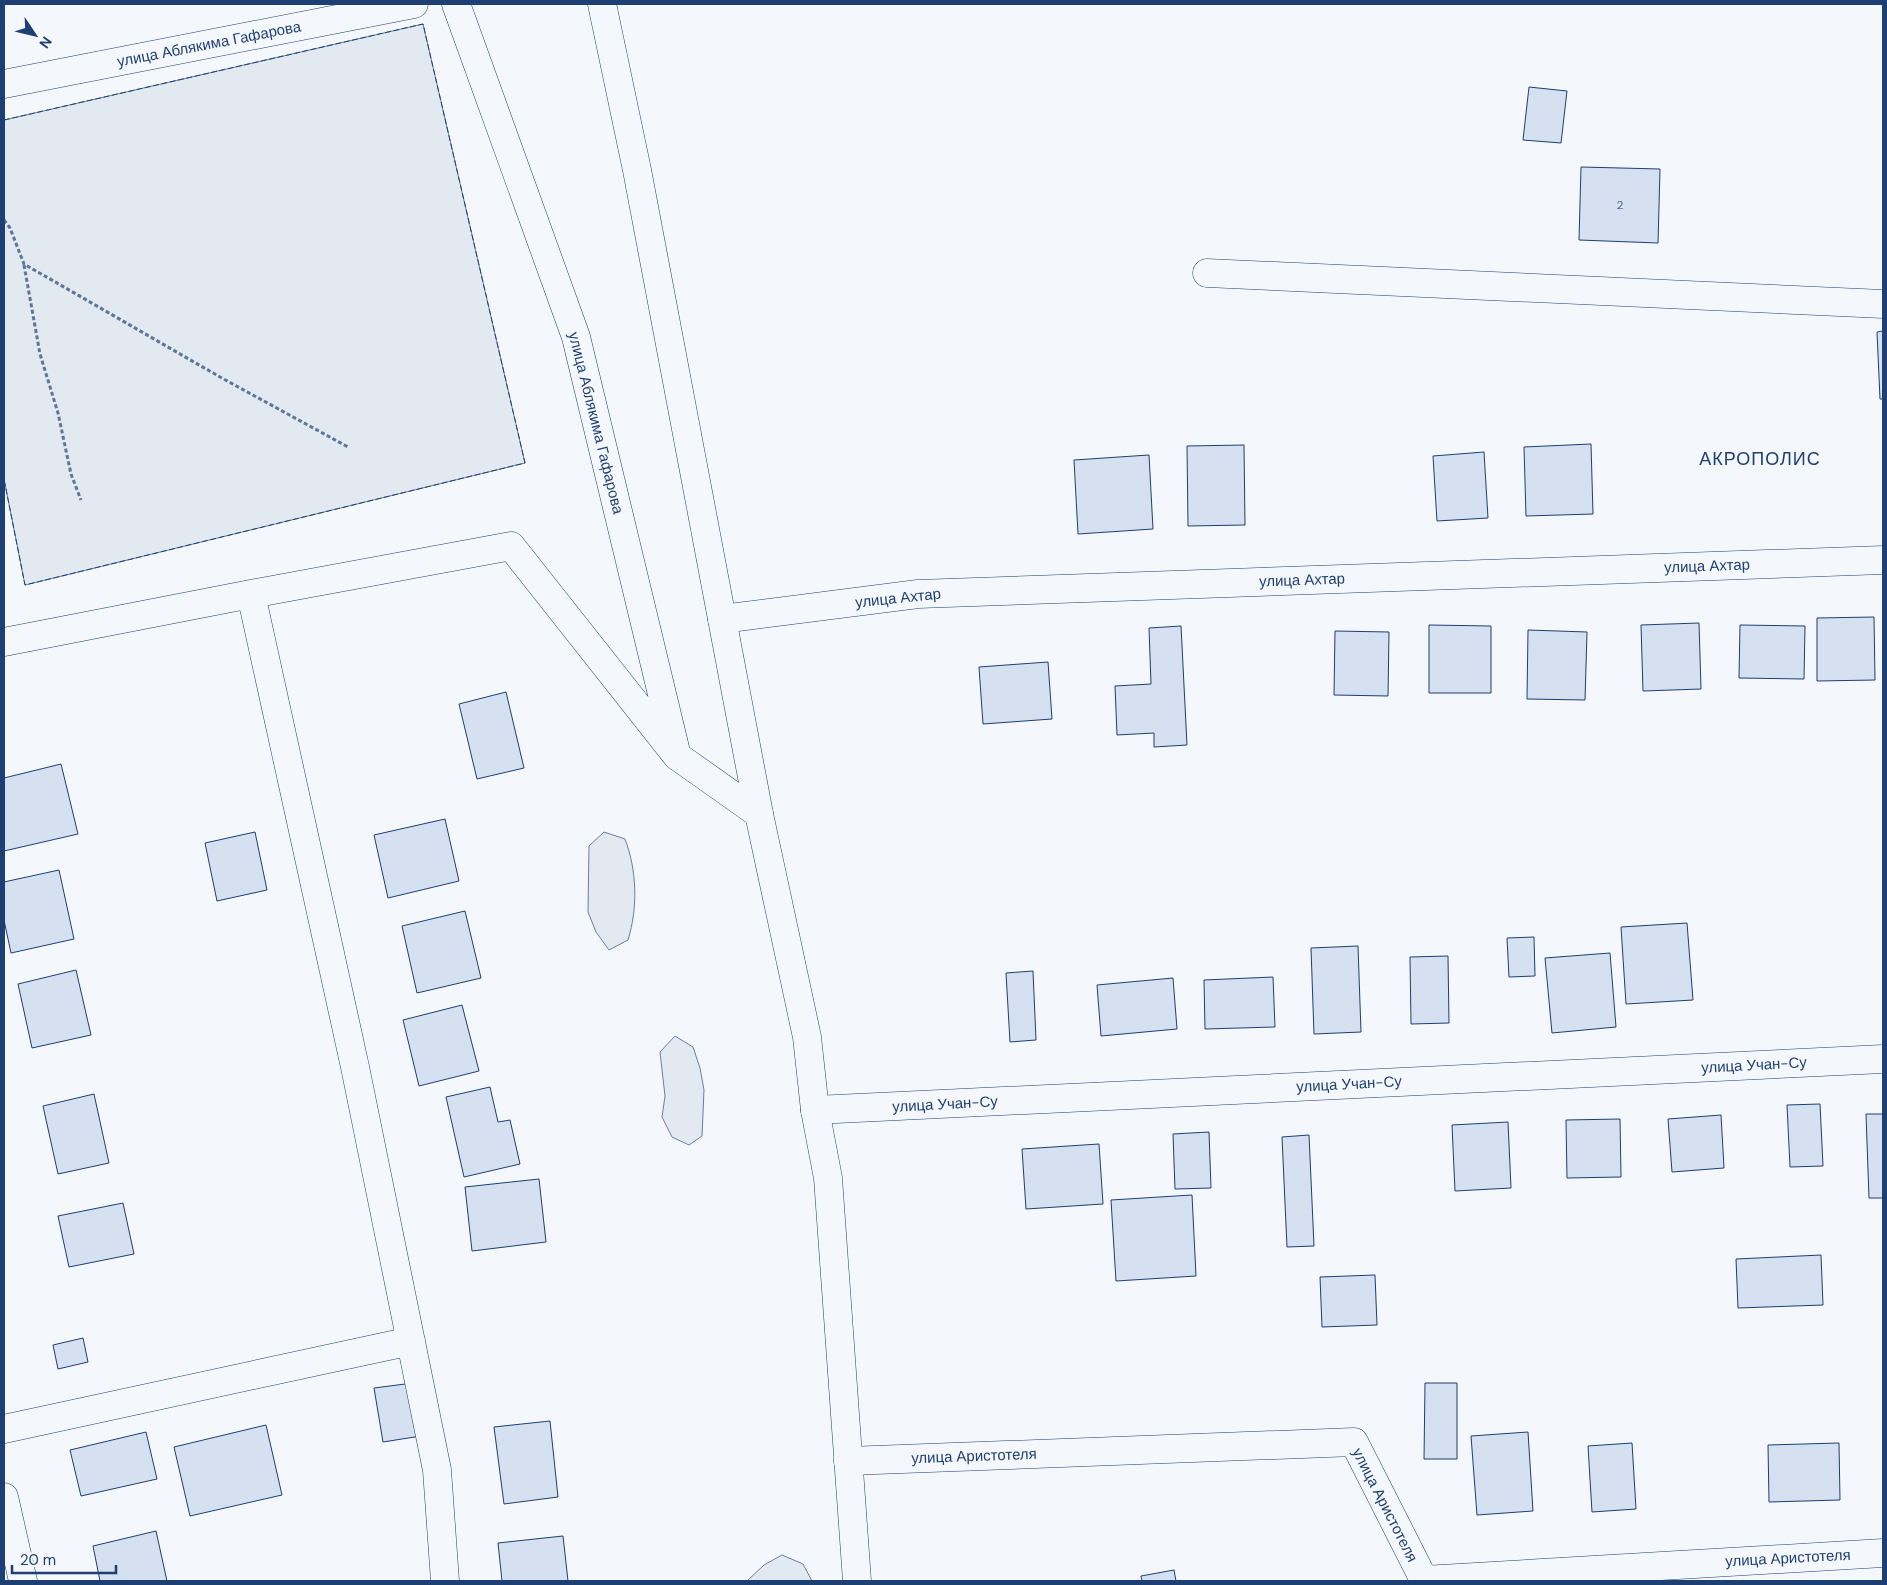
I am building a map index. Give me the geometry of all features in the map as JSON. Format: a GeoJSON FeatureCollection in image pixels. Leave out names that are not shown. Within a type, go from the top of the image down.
{"type":"FeatureCollection","features":[{"type":"Feature","properties":{"kind":"street","name":"улица Аблякима Гафарова"},"geometry":{"type":"LineString","coordinates":[[4,84],[414,4]]}},
{"type":"Feature","properties":{"kind":"street","name":"улица Аблякима Гафарова"},"geometry":{"type":"LineString","coordinates":[[456,4],[576,337],[677,756]]}},
{"type":"Feature","properties":{"kind":"street"},"geometry":{"type":"LineString","coordinates":[[602,4],[637,170],[759,814],[807,1037],[815,1110],[828,1178],[857,1581]]}},
{"type":"Feature","properties":{"kind":"street"},"geometry":{"type":"LineString","coordinates":[[1207,273],[1883,304]]}},
{"type":"Feature","properties":{"kind":"street"},"geometry":{"type":"LineString","coordinates":[[4,642],[511,546],[677,756],[759,814]]}},
{"type":"Feature","properties":{"kind":"street","name":"улица Ахтар"},"geometry":{"type":"LineString","coordinates":[[722,619],[918,594],[1883,560]]}},
{"type":"Feature","properties":{"kind":"street"},"geometry":{"type":"LineString","coordinates":[[251,594],[355,1067],[438,1470],[445,1581]]}},
{"type":"Feature","properties":{"kind":"street","name":"улица Учан-Су"},"geometry":{"type":"LineString","coordinates":[[815,1110],[1883,1059]]}},
{"type":"Feature","properties":{"kind":"street"},"geometry":{"type":"LineString","coordinates":[[4,1429],[411,1341]]}},
{"type":"Feature","properties":{"kind":"street","name":"улица Аристотеля"},"geometry":{"type":"LineString","coordinates":[[848,1461],[1354,1442],[1424,1580],[1883,1553]]}},
{"type":"Feature","properties":{"kind":"street"},"geometry":{"type":"LineString","coordinates":[[4,1497],[23,1581]]}},
{"type":"Feature","properties":{"kind":"path"},"geometry":{"type":"LineString","coordinates":[[4,220],[10,228],[24,264],[40,354],[58,413],[71,474],[81,500]]}},
{"type":"Feature","properties":{"kind":"path"},"geometry":{"type":"LineString","coordinates":[[24,264],[220,377],[348,447]]}},
{"type":"Feature","properties":{"kind":"shaded area"},"geometry":{"type":"Polygon","coordinates":[[[423,24],[525,463],[25,585],[4,479],[4,120],[423,24]]]}},
{"type":"Feature","properties":{"kind":"shaded area"},"geometry":{"type":"Polygon","coordinates":[[[604,832],[625,839],[632,864],[635,889],[635,902],[628,940],[609,950],[596,932],[588,912],[589,846],[604,832]]]}},
{"type":"Feature","properties":{"kind":"shaded area"},"geometry":{"type":"Polygon","coordinates":[[[675,1036],[693,1047],[700,1068],[704,1090],[702,1136],[689,1145],[672,1137],[662,1117],[665,1096],[660,1052],[675,1036]]]}},
{"type":"Feature","properties":{"kind":"shaded area"},"geometry":{"type":"Polygon","coordinates":[[[782,1555],[803,1564],[812,1581],[747,1581],[764,1565],[782,1555]]]}},
{"type":"Feature","properties":{"kind":"building"},"geometry":{"type":"Polygon","coordinates":[[[1529,87],[1567,91],[1561,143],[1523,140],[1529,87]]]}},
{"type":"Feature","properties":{"kind":"building"},"geometry":{"type":"Polygon","coordinates":[[[1581,167],[1660,169],[1658,243],[1579,240],[1581,167]]]}},
{"type":"Feature","properties":{"kind":"building"},"geometry":{"type":"Polygon","coordinates":[[[1883,331],[1883,399],[1880,399],[1877,332],[1883,331]]]}},
{"type":"Feature","properties":{"kind":"building"},"geometry":{"type":"Polygon","coordinates":[[[1591,444],[1593,514],[1526,516],[1524,447],[1591,444]]]}},
{"type":"Feature","properties":{"kind":"building"},"geometry":{"type":"Polygon","coordinates":[[[1244,445],[1245,525],[1188,526],[1187,446],[1244,445]]]}},
{"type":"Feature","properties":{"kind":"building"},"geometry":{"type":"Polygon","coordinates":[[[1484,452],[1488,518],[1437,521],[1433,456],[1484,452]]]}},
{"type":"Feature","properties":{"kind":"building"},"geometry":{"type":"Polygon","coordinates":[[[1149,455],[1153,529],[1078,534],[1074,460],[1149,455]]]}},
{"type":"Feature","properties":{"kind":"building"},"geometry":{"type":"Polygon","coordinates":[[[1874,617],[1875,680],[1817,681],[1817,618],[1874,617]]]}},
{"type":"Feature","properties":{"kind":"building"},"geometry":{"type":"Polygon","coordinates":[[[1699,623],[1701,689],[1643,691],[1641,625],[1699,623]]]}},
{"type":"Feature","properties":{"kind":"building"},"geometry":{"type":"Polygon","coordinates":[[[1429,625],[1491,626],[1491,693],[1429,693],[1429,625]]]}},
{"type":"Feature","properties":{"kind":"building"},"geometry":{"type":"Polygon","coordinates":[[[1740,625],[1805,626],[1804,679],[1739,678],[1740,625]]]}},
{"type":"Feature","properties":{"kind":"building"},"geometry":{"type":"Polygon","coordinates":[[[1181,626],[1187,745],[1154,747],[1154,733],[1117,735],[1115,686],[1151,684],[1149,628],[1181,626]]]}},
{"type":"Feature","properties":{"kind":"building"},"geometry":{"type":"Polygon","coordinates":[[[1528,630],[1587,632],[1585,700],[1527,699],[1528,630]]]}},
{"type":"Feature","properties":{"kind":"building"},"geometry":{"type":"Polygon","coordinates":[[[1335,631],[1389,632],[1388,696],[1334,695],[1335,631]]]}},
{"type":"Feature","properties":{"kind":"building"},"geometry":{"type":"Polygon","coordinates":[[[1048,662],[1052,719],[983,724],[979,667],[1048,662]]]}},
{"type":"Feature","properties":{"kind":"building"},"geometry":{"type":"Polygon","coordinates":[[[506,692],[524,768],[477,779],[459,704],[506,692]]]}},
{"type":"Feature","properties":{"kind":"building"},"geometry":{"type":"Polygon","coordinates":[[[61,764],[78,834],[4,851],[4,778],[61,764]]]}},
{"type":"Feature","properties":{"kind":"building"},"geometry":{"type":"Polygon","coordinates":[[[445,819],[459,881],[388,898],[374,835],[445,819]]]}},
{"type":"Feature","properties":{"kind":"building"},"geometry":{"type":"Polygon","coordinates":[[[255,832],[267,890],[217,901],[205,843],[255,832]]]}},
{"type":"Feature","properties":{"kind":"building"},"geometry":{"type":"Polygon","coordinates":[[[59,870],[74,939],[11,953],[4,920],[4,882],[59,870]]]}},
{"type":"Feature","properties":{"kind":"building"},"geometry":{"type":"Polygon","coordinates":[[[465,911],[481,978],[417,993],[402,926],[465,911]]]}},
{"type":"Feature","properties":{"kind":"building"},"geometry":{"type":"Polygon","coordinates":[[[1687,923],[1693,1000],[1626,1004],[1621,927],[1687,923]]]}},
{"type":"Feature","properties":{"kind":"building"},"geometry":{"type":"Polygon","coordinates":[[[1534,937],[1535,976],[1509,977],[1507,938],[1534,937]]]}},
{"type":"Feature","properties":{"kind":"building"},"geometry":{"type":"Polygon","coordinates":[[[1358,946],[1361,1032],[1314,1034],[1311,948],[1358,946]]]}},
{"type":"Feature","properties":{"kind":"building"},"geometry":{"type":"Polygon","coordinates":[[[1610,953],[1616,1027],[1552,1033],[1545,958],[1610,953]]]}},
{"type":"Feature","properties":{"kind":"building"},"geometry":{"type":"Polygon","coordinates":[[[1448,956],[1449,1023],[1411,1024],[1410,957],[1448,956]]]}},
{"type":"Feature","properties":{"kind":"building"},"geometry":{"type":"Polygon","coordinates":[[[76,970],[91,1035],[32,1048],[18,984],[76,970]]]}},
{"type":"Feature","properties":{"kind":"building"},"geometry":{"type":"Polygon","coordinates":[[[1033,971],[1036,1040],[1010,1042],[1006,973],[1033,971]]]}},
{"type":"Feature","properties":{"kind":"building"},"geometry":{"type":"Polygon","coordinates":[[[1273,977],[1275,1027],[1205,1029],[1204,980],[1273,977]]]}},
{"type":"Feature","properties":{"kind":"building"},"geometry":{"type":"Polygon","coordinates":[[[1173,978],[1177,1029],[1101,1036],[1097,985],[1173,978]]]}},
{"type":"Feature","properties":{"kind":"building"},"geometry":{"type":"Polygon","coordinates":[[[462,1005],[479,1071],[419,1086],[403,1020],[462,1005]]]}},
{"type":"Feature","properties":{"kind":"building"},"geometry":{"type":"Polygon","coordinates":[[[490,1087],[498,1122],[510,1120],[520,1164],[464,1177],[446,1097],[490,1087]]]}},
{"type":"Feature","properties":{"kind":"building"},"geometry":{"type":"Polygon","coordinates":[[[94,1094],[109,1163],[58,1174],[43,1106],[94,1094]]]}},
{"type":"Feature","properties":{"kind":"building"},"geometry":{"type":"Polygon","coordinates":[[[1820,1104],[1823,1166],[1790,1167],[1787,1105],[1820,1104]]]}},
{"type":"Feature","properties":{"kind":"building"},"geometry":{"type":"Polygon","coordinates":[[[1866,1114],[1883,1114],[1883,1198],[1869,1198],[1866,1114]]]}},
{"type":"Feature","properties":{"kind":"building"},"geometry":{"type":"Polygon","coordinates":[[[1721,1115],[1724,1168],[1672,1172],[1668,1119],[1721,1115]]]}},
{"type":"Feature","properties":{"kind":"building"},"geometry":{"type":"Polygon","coordinates":[[[1620,1119],[1621,1177],[1567,1178],[1566,1120],[1620,1119]]]}},
{"type":"Feature","properties":{"kind":"building"},"geometry":{"type":"Polygon","coordinates":[[[1508,1122],[1511,1188],[1455,1191],[1452,1125],[1508,1122]]]}},
{"type":"Feature","properties":{"kind":"building"},"geometry":{"type":"Polygon","coordinates":[[[1209,1132],[1211,1188],[1175,1189],[1173,1134],[1209,1132]]]}},
{"type":"Feature","properties":{"kind":"building"},"geometry":{"type":"Polygon","coordinates":[[[1309,1135],[1314,1246],[1287,1247],[1282,1137],[1309,1135]]]}},
{"type":"Feature","properties":{"kind":"building"},"geometry":{"type":"Polygon","coordinates":[[[1099,1144],[1103,1204],[1026,1209],[1022,1149],[1099,1144]]]}},
{"type":"Feature","properties":{"kind":"building"},"geometry":{"type":"Polygon","coordinates":[[[539,1179],[546,1242],[472,1251],[465,1187],[539,1179]]]}},
{"type":"Feature","properties":{"kind":"building"},"geometry":{"type":"Polygon","coordinates":[[[1192,1195],[1196,1276],[1116,1281],[1111,1200],[1192,1195]]]}},
{"type":"Feature","properties":{"kind":"building"},"geometry":{"type":"Polygon","coordinates":[[[123,1203],[134,1254],[69,1267],[58,1216],[123,1203]]]}},
{"type":"Feature","properties":{"kind":"building"},"geometry":{"type":"Polygon","coordinates":[[[1821,1255],[1823,1305],[1738,1308],[1736,1259],[1821,1255]]]}},
{"type":"Feature","properties":{"kind":"building"},"geometry":{"type":"Polygon","coordinates":[[[1375,1275],[1377,1325],[1322,1327],[1320,1277],[1375,1275]]]}},
{"type":"Feature","properties":{"kind":"building"},"geometry":{"type":"Polygon","coordinates":[[[83,1338],[88,1362],[58,1369],[53,1345],[83,1338]]]}},
{"type":"Feature","properties":{"kind":"building"},"geometry":{"type":"Polygon","coordinates":[[[413,1383],[421,1436],[383,1442],[374,1388],[413,1383]]]}},
{"type":"Feature","properties":{"kind":"building"},"geometry":{"type":"Polygon","coordinates":[[[1425,1383],[1457,1383],[1457,1459],[1424,1459],[1425,1383]]]}},
{"type":"Feature","properties":{"kind":"building"},"geometry":{"type":"Polygon","coordinates":[[[550,1421],[558,1497],[504,1504],[494,1427],[550,1421]]]}},
{"type":"Feature","properties":{"kind":"building"},"geometry":{"type":"Polygon","coordinates":[[[266,1425],[282,1495],[190,1516],[174,1447],[266,1425]]]}},
{"type":"Feature","properties":{"kind":"building"},"geometry":{"type":"Polygon","coordinates":[[[146,1432],[157,1479],[81,1496],[70,1450],[146,1432]]]}},
{"type":"Feature","properties":{"kind":"building"},"geometry":{"type":"Polygon","coordinates":[[[1528,1432],[1533,1511],[1477,1515],[1471,1436],[1528,1432]]]}},
{"type":"Feature","properties":{"kind":"building"},"geometry":{"type":"Polygon","coordinates":[[[1632,1443],[1636,1509],[1592,1512],[1588,1446],[1632,1443]]]}},
{"type":"Feature","properties":{"kind":"building"},"geometry":{"type":"Polygon","coordinates":[[[1839,1443],[1840,1500],[1769,1502],[1768,1445],[1839,1443]]]}},
{"type":"Feature","properties":{"kind":"building"},"geometry":{"type":"Polygon","coordinates":[[[156,1531],[167,1581],[100,1581],[93,1546],[156,1531]]]}},
{"type":"Feature","properties":{"kind":"building"},"geometry":{"type":"Polygon","coordinates":[[[563,1536],[568,1581],[502,1581],[498,1543],[563,1536]]]}},
{"type":"Feature","properties":{"kind":"building"},"geometry":{"type":"Polygon","coordinates":[[[1174,1570],[1176,1581],[1142,1581],[1141,1576],[1174,1570]]]}},
{"type":"Feature","properties":{"kind":"fence"},"geometry":{"type":"LineString","coordinates":[[4,120],[423,24],[525,463],[25,585],[4,479]]}},
{"type":"Feature","properties":{"kind":"district","name":"АКРОПОЛИС"},"geometry":{"type":"Point","coordinates":[1760,459]}}]}
